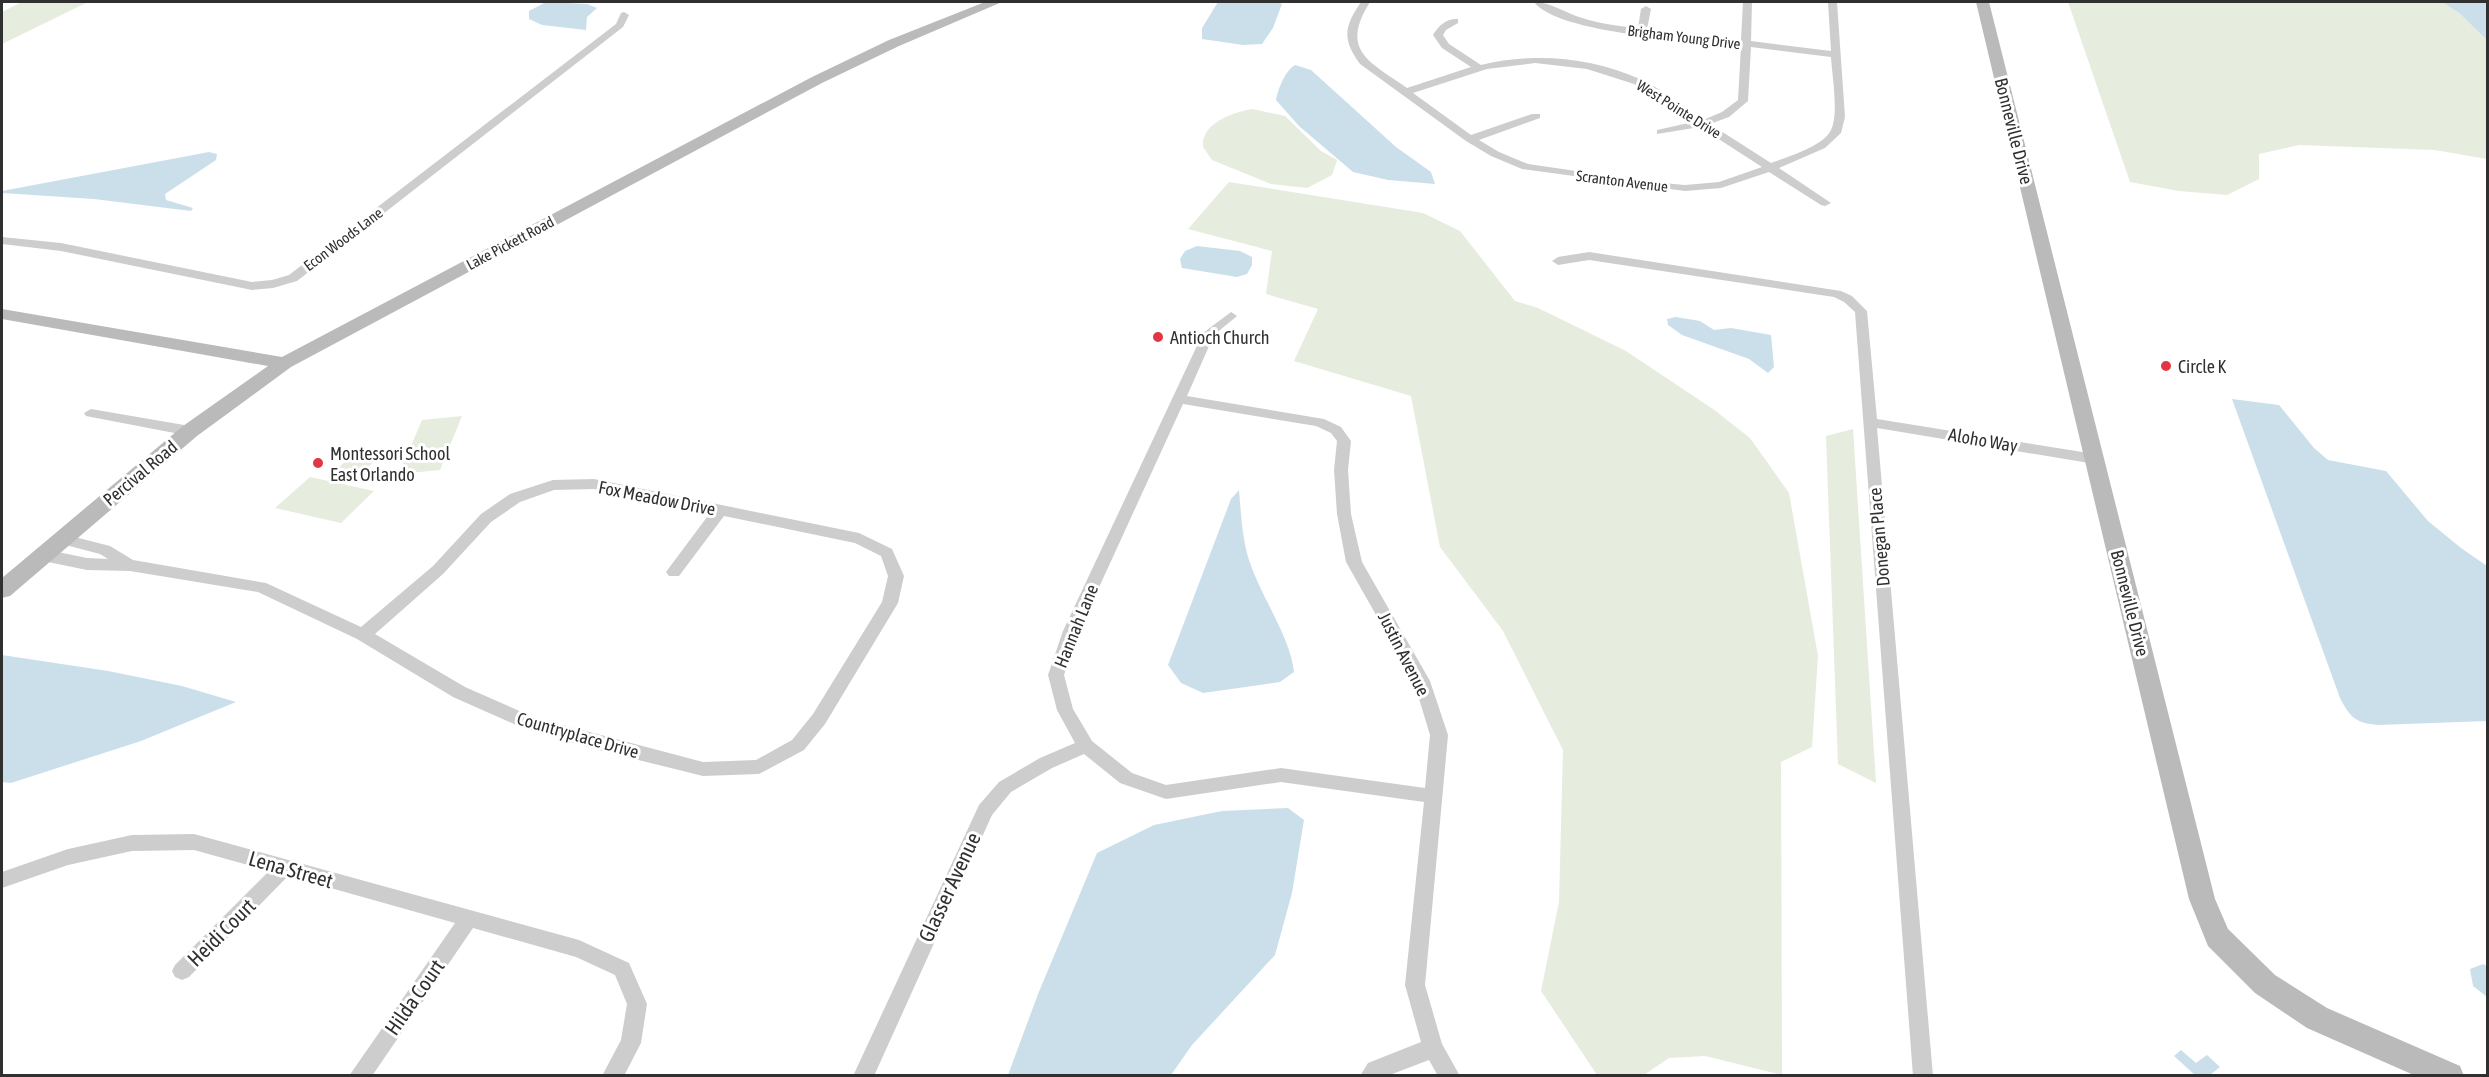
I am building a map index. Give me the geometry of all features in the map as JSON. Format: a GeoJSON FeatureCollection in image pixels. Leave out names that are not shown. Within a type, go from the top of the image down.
{"type":"FeatureCollection","features":[{"type":"Feature","properties":{"kind":"street","name":"Lake Pickett Road"},"geometry":{"type":"LineString","coordinates":[[284,363],[880,48],[995,2]]}},
{"type":"Feature","properties":{"kind":"street","name":"Scranton Avenue"},"geometry":{"type":"LineString","coordinates":[[1365,2],[1353,25],[1351,37],[1352,47],[1364,62],[1470,139],[1495,154],[1526,167],[1685,188],[1721,185],[1772,167],[1821,146],[1836,133],[1840,117],[1833,2]]}},
{"type":"Feature","properties":{"kind":"street","name":"Brigham Young Drive"},"geometry":{"type":"LineString","coordinates":[[1538,2],[1576,21],[1642,32],[1835,54]]}},
{"type":"Feature","properties":{"kind":"street"},"geometry":{"type":"LineString","coordinates":[[1661,132],[1702,123],[1732,113],[1743,101],[1748,2]]}},
{"type":"Feature","properties":{"kind":"street","name":"Bonneville Drive"},"geometry":{"type":"LineString","coordinates":[[1982,2],[2202,899],[2218,937],[2265,984],[2317,1018],[2450,1076]]}},
{"type":"Feature","properties":{"kind":"street"},"geometry":{"type":"LineString","coordinates":[[1642,32],[1646,9]]}},
{"type":"Feature","properties":{"kind":"street","name":"Econ Woods Lane"},"geometry":{"type":"LineString","coordinates":[[2,241],[61,247],[252,286],[273,284],[293,278],[620,25],[624,15]]}},
{"type":"Feature","properties":{"kind":"street"},"geometry":{"type":"LineString","coordinates":[[1455,21],[1442,28],[1438,35],[1445,46],[1479,68]]}},
{"type":"Feature","properties":{"kind":"street","name":"West Pointe Drive"},"geometry":{"type":"LineString","coordinates":[[1405,92],[1479,68],[1535,60],[1577,64],[1606,70],[1638,82],[1825,203]]}},
{"type":"Feature","properties":{"kind":"street"},"geometry":{"type":"LineString","coordinates":[[1470,139],[1536,116]]}},
{"type":"Feature","properties":{"kind":"street","name":"Donegan Place"},"geometry":{"type":"LineString","coordinates":[[1558,261],[1589,256],[1837,294],[1848,299],[1862,311],[1923,1076]]}},
{"type":"Feature","properties":{"kind":"street"},"geometry":{"type":"LineString","coordinates":[[2,314],[284,363]]}},
{"type":"Feature","properties":{"kind":"street","name":"Hannah Lane"},"geometry":{"type":"LineString","coordinates":[[1231,316],[1209,333],[1071,631],[1056,675],[1065,710],[1086,746],[1126,778],[1166,792],[1281,775],[1432,796]]}},
{"type":"Feature","properties":{"kind":"street","name":"Percival Road"},"geometry":{"type":"LineString","coordinates":[[2,590],[190,431],[284,363]]}},
{"type":"Feature","properties":{"kind":"street","name":"Justin Avenue"},"geometry":{"type":"LineString","coordinates":[[1179,399],[1319,422],[1336,429],[1344,441],[1341,470],[1344,514],[1354,562],[1422,681],[1439,735],[1415,985],[1433,1048],[1450,1076]]}},
{"type":"Feature","properties":{"kind":"street"},"geometry":{"type":"LineString","coordinates":[[91,413],[190,431]]}},
{"type":"Feature","properties":{"kind":"street","name":"Aloho Way"},"geometry":{"type":"LineString","coordinates":[[1870,422],[2095,459]]}},
{"type":"Feature","properties":{"kind":"street","name":"Fox Meadow Drive"},"geometry":{"type":"LineString","coordinates":[[363,635],[438,570],[486,518],[515,498],[553,485],[594,484],[859,538]]}},
{"type":"Feature","properties":{"kind":"street"},"geometry":{"type":"LineString","coordinates":[[674,572],[719,511]]}},
{"type":"Feature","properties":{"kind":"street","name":"Countryplace Drive"},"geometry":{"type":"LineString","coordinates":[[43,555],[87,564],[130,565],[261,587],[363,635],[459,692],[530,723],[590,741],[703,768],[759,767],[798,746],[819,718],[890,603],[896,576],[887,553],[859,538]]}},
{"type":"Feature","properties":{"kind":"street","name":"Countryplace Drive"},"geometry":{"type":"LineString","coordinates":[[63,539],[105,550],[130,565]]}},
{"type":"Feature","properties":{"kind":"street","name":"Glasser Avenue"},"geometry":{"type":"LineString","coordinates":[[863,1076],[985,810],[1005,786],[1046,763],[1086,746]]}},
{"type":"Feature","properties":{"kind":"street","name":"Lena Street"},"geometry":{"type":"LineString","coordinates":[[2,880],[68,857],[132,843],[194,842],[579,950],[622,969],[637,1004],[631,1043],[612,1076]]}},
{"type":"Feature","properties":{"kind":"street","name":"Heidi Court"},"geometry":{"type":"LineString","coordinates":[[182,971],[285,867]]}},
{"type":"Feature","properties":{"kind":"street","name":"Hilda Court"},"geometry":{"type":"LineString","coordinates":[[358,1076],[469,919]]}},
{"type":"Feature","properties":{"kind":"street"},"geometry":{"type":"LineString","coordinates":[[1370,1076],[1375,1070],[1433,1048]]}},
{"type":"Feature","properties":{"kind":"shaded area"},"geometry":{"type":"Polygon","coordinates":[[[22,2],[88,2],[2,44],[2,12],[22,2]]]}},
{"type":"Feature","properties":{"kind":"shaded area"},"geometry":{"type":"Polygon","coordinates":[[[2068,2],[2442,2],[2459,13],[2487,40],[2487,159],[2435,150],[2299,145],[2259,154],[2259,179],[2227,195],[2179,191],[2130,182],[2068,2]]]}},
{"type":"Feature","properties":{"kind":"shaded area"},"geometry":{"type":"Polygon","coordinates":[[[1252,109],[1285,116],[1321,151],[1337,160],[1332,175],[1307,188],[1271,184],[1212,160],[1203,147],[1204,139],[1212,125],[1227,116],[1252,109]]]}},
{"type":"Feature","properties":{"kind":"shaded area"},"geometry":{"type":"Polygon","coordinates":[[[1229,182],[1423,213],[1460,231],[1515,301],[1538,308],[1626,351],[1713,409],[1750,438],[1789,493],[1818,656],[1812,747],[1781,762],[1782,1075],[1705,1056],[1669,1058],[1644,1075],[1597,1075],[1541,991],[1559,902],[1563,750],[1503,631],[1440,547],[1411,396],[1294,361],[1318,309],[1266,294],[1272,251],[1188,229],[1229,182]]]}},
{"type":"Feature","properties":{"kind":"shaded area"},"geometry":{"type":"Polygon","coordinates":[[[462,416],[440,470],[399,474],[422,420],[462,416]]]}},
{"type":"Feature","properties":{"kind":"shaded area"},"geometry":{"type":"Polygon","coordinates":[[[1853,429],[1876,783],[1838,764],[1826,436],[1853,429]]]}},
{"type":"Feature","properties":{"kind":"shaded area"},"geometry":{"type":"Polygon","coordinates":[[[351,456],[377,458],[353,483],[328,478],[351,456]]]}},
{"type":"Feature","properties":{"kind":"shaded area"},"geometry":{"type":"Polygon","coordinates":[[[310,477],[374,491],[341,523],[275,508],[310,477]]]}},
{"type":"Feature","properties":{"kind":"water"},"geometry":{"type":"Polygon","coordinates":[[[546,2],[587,4],[597,8],[587,17],[586,30],[542,25],[529,19],[529,11],[546,2]]]}},
{"type":"Feature","properties":{"kind":"water"},"geometry":{"type":"Polygon","coordinates":[[[1218,2],[1277,2],[1282,4],[1273,28],[1262,44],[1243,45],[1202,39],[1202,28],[1218,2]]]}},
{"type":"Feature","properties":{"kind":"water"},"geometry":{"type":"Polygon","coordinates":[[[2442,2],[2487,2],[2487,40],[2459,13],[2442,2]]]}},
{"type":"Feature","properties":{"kind":"water"},"geometry":{"type":"Polygon","coordinates":[[[1295,65],[1311,70],[1396,147],[1431,172],[1435,184],[1388,180],[1353,172],[1299,126],[1276,100],[1282,81],[1295,65]]]}},
{"type":"Feature","properties":{"kind":"water"},"geometry":{"type":"Polygon","coordinates":[[[209,152],[217,154],[216,160],[165,194],[166,200],[193,208],[191,211],[94,199],[2,193],[2,191],[209,152]]]}},
{"type":"Feature","properties":{"kind":"water"},"geometry":{"type":"Polygon","coordinates":[[[1197,246],[1240,251],[1252,257],[1252,265],[1247,274],[1237,277],[1182,268],[1180,259],[1185,251],[1197,246]]]}},
{"type":"Feature","properties":{"kind":"water"},"geometry":{"type":"Polygon","coordinates":[[[1676,317],[1700,321],[1714,330],[1731,328],[1771,335],[1774,367],[1768,373],[1749,359],[1682,335],[1668,325],[1667,319],[1676,317]]]}},
{"type":"Feature","properties":{"kind":"water"},"geometry":{"type":"Polygon","coordinates":[[[2232,399],[2279,405],[2314,448],[2328,460],[2386,471],[2428,521],[2487,566],[2487,721],[2378,725],[2364,723],[2350,714],[2340,698],[2232,399]]]}},
{"type":"Feature","properties":{"kind":"water"},"geometry":{"type":"Polygon","coordinates":[[[1239,490],[1243,534],[1249,560],[1281,630],[1294,672],[1280,682],[1203,693],[1181,683],[1168,665],[1231,499],[1239,490]]]}},
{"type":"Feature","properties":{"kind":"water"},"geometry":{"type":"Polygon","coordinates":[[[2,655],[108,671],[182,686],[236,702],[141,741],[11,783],[2,782],[2,655]]]}},
{"type":"Feature","properties":{"kind":"water"},"geometry":{"type":"Polygon","coordinates":[[[1288,808],[1304,820],[1292,893],[1275,955],[1192,1045],[1171,1075],[1008,1075],[1038,994],[1097,853],[1154,825],[1222,811],[1288,808]]]}},
{"type":"Feature","properties":{"kind":"water"},"geometry":{"type":"Polygon","coordinates":[[[2483,964],[2487,966],[2487,997],[2473,986],[2470,969],[2483,964]]]}},
{"type":"Feature","properties":{"kind":"water"},"geometry":{"type":"Polygon","coordinates":[[[2181,1050],[2196,1063],[2207,1055],[2220,1067],[2210,1075],[2195,1075],[2174,1056],[2181,1050]]]}},
{"type":"Feature","properties":{"kind":"place","name":"Antioch Church"},"geometry":{"type":"Point","coordinates":[1158,337]}},
{"type":"Feature","properties":{"kind":"place","name":"Circle K"},"geometry":{"type":"Point","coordinates":[2166,366]}},
{"type":"Feature","properties":{"kind":"place","name":"Montessori School East Orlando"},"geometry":{"type":"Point","coordinates":[318,463]}}]}
